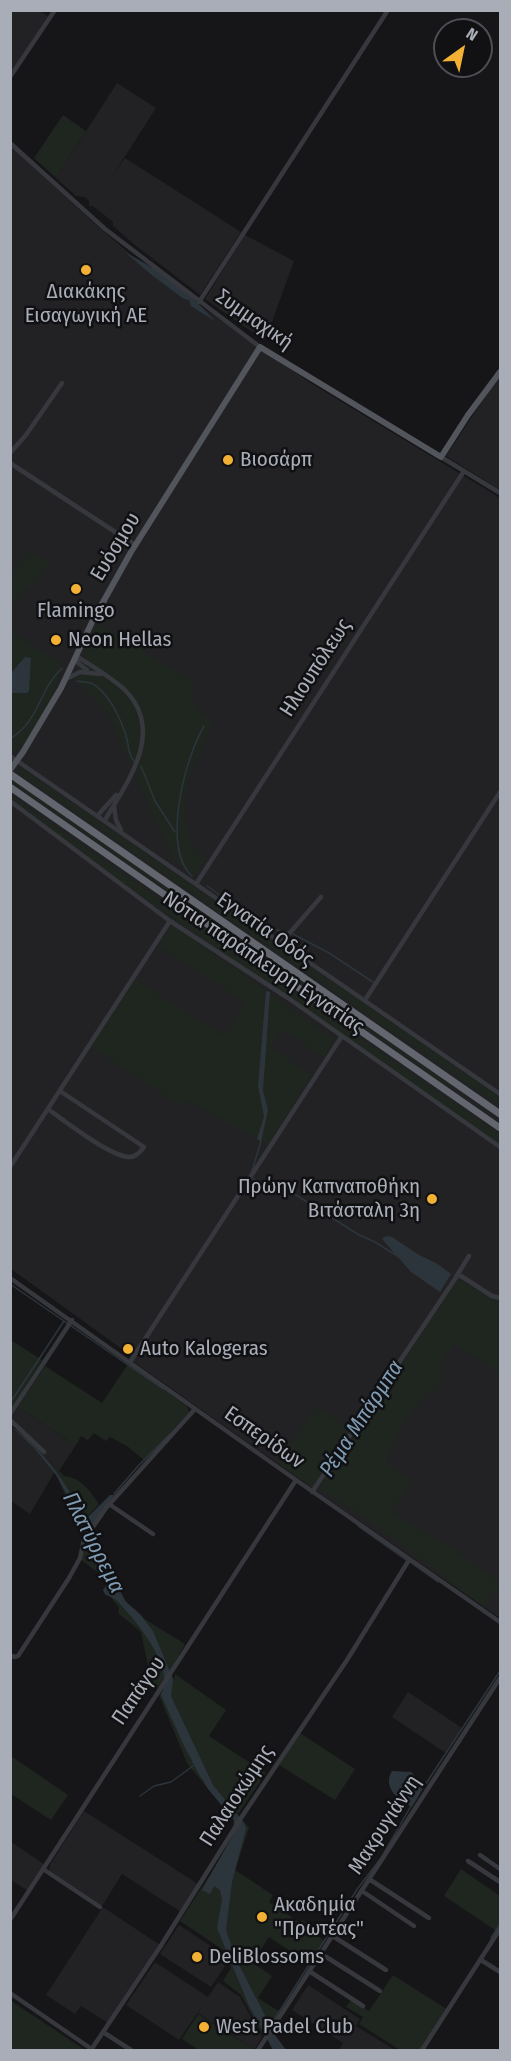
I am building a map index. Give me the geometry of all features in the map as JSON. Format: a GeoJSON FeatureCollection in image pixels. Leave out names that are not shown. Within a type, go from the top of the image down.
{"type":"FeatureCollection","features":[{"type":"Feature","properties":{"kind":"highway","name":"Εγνατία Οδός"},"geometry":{"type":"LineString","coordinates":[[10,772],[501,1114]]}},
{"type":"Feature","properties":{"kind":"highway","name":"Εγνατία Οδός"},"geometry":{"type":"LineString","coordinates":[[10,788],[501,1128]]}},
{"type":"Feature","properties":{"kind":"main road","name":"Συμμαχική"},"geometry":{"type":"LineString","coordinates":[[260,347],[441,457]]}},
{"type":"Feature","properties":{"kind":"main road","name":"Ευόσμου"},"geometry":{"type":"LineString","coordinates":[[10,772],[64,681],[135,544],[260,347]]}},
{"type":"Feature","properties":{"kind":"main road"},"geometry":{"type":"LineString","coordinates":[[441,457],[468,415],[501,372]]}},
{"type":"Feature","properties":{"kind":"street"},"geometry":{"type":"LineString","coordinates":[[10,77],[55,10]]}},
{"type":"Feature","properties":{"kind":"street"},"geometry":{"type":"LineString","coordinates":[[199,302],[388,10]]}},
{"type":"Feature","properties":{"kind":"street","name":"Συμμαχική"},"geometry":{"type":"LineString","coordinates":[[10,143],[105,229],[260,347]]}},
{"type":"Feature","properties":{"kind":"street"},"geometry":{"type":"LineString","coordinates":[[10,453],[26,435],[62,383]]}},
{"type":"Feature","properties":{"kind":"street","name":"Συμμαχική"},"geometry":{"type":"LineString","coordinates":[[441,457],[501,493]]}},
{"type":"Feature","properties":{"kind":"street"},"geometry":{"type":"LineString","coordinates":[[10,463],[135,544]]}},
{"type":"Feature","properties":{"kind":"street","name":"Ηλιουπόλεως"},"geometry":{"type":"LineString","coordinates":[[196,884],[464,471]]}},
{"type":"Feature","properties":{"kind":"street"},"geometry":{"type":"LineString","coordinates":[[76,656],[81,666],[89,671],[103,674]]}},
{"type":"Feature","properties":{"kind":"street"},"geometry":{"type":"LineString","coordinates":[[76,656],[126,692],[136,707],[141,724],[143,736],[137,764],[105,820]]}},
{"type":"Feature","properties":{"kind":"street"},"geometry":{"type":"LineString","coordinates":[[64,681],[76,673],[89,671]]}},
{"type":"Feature","properties":{"kind":"street"},"geometry":{"type":"LineString","coordinates":[[10,756],[501,1094]]}},
{"type":"Feature","properties":{"kind":"street"},"geometry":{"type":"LineString","coordinates":[[98,815],[122,788]]}},
{"type":"Feature","properties":{"kind":"street"},"geometry":{"type":"LineString","coordinates":[[365,1000],[501,792]]}},
{"type":"Feature","properties":{"kind":"street","name":"Νότια παράπλευρη Εγνατίας"},"geometry":{"type":"LineString","coordinates":[[10,801],[170,921],[342,1036],[501,1147]]}},
{"type":"Feature","properties":{"kind":"street"},"geometry":{"type":"LineString","coordinates":[[114,805],[116,820],[122,832]]}},
{"type":"Feature","properties":{"kind":"street"},"geometry":{"type":"LineString","coordinates":[[281,943],[321,897]]}},
{"type":"Feature","properties":{"kind":"street"},"geometry":{"type":"LineString","coordinates":[[10,1167],[170,921]]}},
{"type":"Feature","properties":{"kind":"street"},"geometry":{"type":"LineString","coordinates":[[130,1362],[342,1036]]}},
{"type":"Feature","properties":{"kind":"street"},"geometry":{"type":"LineString","coordinates":[[48,1109],[111,1152],[129,1157],[134,1156],[144,1147],[60,1091]]}},
{"type":"Feature","properties":{"kind":"street"},"geometry":{"type":"LineString","coordinates":[[312,1492],[469,1256]]}},
{"type":"Feature","properties":{"kind":"street"},"geometry":{"type":"LineString","coordinates":[[456,1277],[461,1276],[494,1297],[501,1298]]}},
{"type":"Feature","properties":{"kind":"street","name":"Εσπερίδων"},"geometry":{"type":"LineString","coordinates":[[10,1278],[409,1560],[501,1622]]}},
{"type":"Feature","properties":{"kind":"street"},"geometry":{"type":"LineString","coordinates":[[10,1414],[72,1320]]}},
{"type":"Feature","properties":{"kind":"street"},"geometry":{"type":"LineString","coordinates":[[10,1655],[18,1656],[69,1578],[80,1558],[84,1539],[109,1504],[195,1409]]}},
{"type":"Feature","properties":{"kind":"street"},"geometry":{"type":"LineString","coordinates":[[10,1420],[44,1452]]}},
{"type":"Feature","properties":{"kind":"street","name":"Παπάγου"},"geometry":{"type":"LineString","coordinates":[[10,1920],[296,1480]]}},
{"type":"Feature","properties":{"kind":"street"},"geometry":{"type":"LineString","coordinates":[[109,1504],[153,1534]]}},
{"type":"Feature","properties":{"kind":"street","name":"Παλαιοκώμης"},"geometry":{"type":"LineString","coordinates":[[92,2050],[241,1818],[347,1660],[409,1560]]}},
{"type":"Feature","properties":{"kind":"street","name":"Μακρυγιάννη"},"geometry":{"type":"LineString","coordinates":[[258,2050],[501,1678]]}},
{"type":"Feature","properties":{"kind":"street"},"geometry":{"type":"LineString","coordinates":[[480,1855],[501,1869]]}},
{"type":"Feature","properties":{"kind":"street"},"geometry":{"type":"LineString","coordinates":[[468,1861],[501,1882]]}},
{"type":"Feature","properties":{"kind":"street"},"geometry":{"type":"LineString","coordinates":[[43,1869],[100,1907]]}},
{"type":"Feature","properties":{"kind":"street"},"geometry":{"type":"LineString","coordinates":[[369,1879],[429,1918]]}},
{"type":"Feature","properties":{"kind":"street"},"geometry":{"type":"LineString","coordinates":[[362,1891],[414,1926]]}},
{"type":"Feature","properties":{"kind":"street"},"geometry":{"type":"LineString","coordinates":[[422,2050],[501,1929]]}},
{"type":"Feature","properties":{"kind":"street"},"geometry":{"type":"LineString","coordinates":[[332,1935],[386,1970]]}},
{"type":"Feature","properties":{"kind":"street"},"geometry":{"type":"LineString","coordinates":[[321,1953],[380,1991]]}},
{"type":"Feature","properties":{"kind":"street"},"geometry":{"type":"LineString","coordinates":[[481,1960],[501,1972]]}},
{"type":"Feature","properties":{"kind":"street"},"geometry":{"type":"LineString","coordinates":[[309,1971],[363,2006]]}},
{"type":"Feature","properties":{"kind":"street"},"geometry":{"type":"LineString","coordinates":[[10,1993],[92,2050]]}},
{"type":"Feature","properties":{"kind":"street"},"geometry":{"type":"LineString","coordinates":[[104,2032],[131,2050]]}},
{"type":"Feature","properties":{"kind":"shaded area"},"geometry":{"type":"Polygon","coordinates":[[[11,11],[39,11],[48,16],[11,73],[11,11]]]}},
{"type":"Feature","properties":{"kind":"shaded area"},"geometry":{"type":"Polygon","coordinates":[[[117,83],[156,108],[111,178],[125,158],[241,232],[200,295],[135,245],[113,226],[113,222],[93,206],[89,206],[89,201],[85,197],[76,196],[56,178],[117,83]]]}},
{"type":"Feature","properties":{"kind":"shaded area"},"geometry":{"type":"Polygon","coordinates":[[[63,115],[86,131],[56,178],[34,158],[63,115]]]}},
{"type":"Feature","properties":{"kind":"shaded area"},"geometry":{"type":"Polygon","coordinates":[[[11,146],[95,224],[136,259],[185,295],[309,382],[500,498],[500,1618],[131,1360],[133,1357],[11,1269],[11,146]]]}},
{"type":"Feature","properties":{"kind":"shaded area"},"geometry":{"type":"Polygon","coordinates":[[[245,235],[294,261],[265,341],[205,299],[245,235]]]}},
{"type":"Feature","properties":{"kind":"shaded area"},"geometry":{"type":"Polygon","coordinates":[[[500,374],[500,490],[446,456],[500,374]]]}},
{"type":"Feature","properties":{"kind":"shaded area"},"geometry":{"type":"Polygon","coordinates":[[[30,550],[50,564],[37,580],[11,604],[11,572],[30,550]]]}},
{"type":"Feature","properties":{"kind":"shaded area"},"geometry":{"type":"Polygon","coordinates":[[[10,623],[15,634],[61,663],[55,694],[32,733],[13,754],[10,753],[10,623]]]}},
{"type":"Feature","properties":{"kind":"shaded area"},"geometry":{"type":"Polygon","coordinates":[[[96,623],[192,680],[193,705],[212,721],[191,773],[186,796],[184,819],[192,845],[207,859],[195,876],[173,860],[107,711],[74,676],[86,661],[83,650],[96,623]]]}},
{"type":"Feature","properties":{"kind":"shaded area"},"geometry":{"type":"Polygon","coordinates":[[[20,767],[500,1097],[500,1106],[17,772],[20,767]]]}},
{"type":"Feature","properties":{"kind":"shaded area"},"geometry":{"type":"Polygon","coordinates":[[[11,779],[452,1086],[450,1088],[11,782],[11,779]]]}},
{"type":"Feature","properties":{"kind":"shaded area"},"geometry":{"type":"Polygon","coordinates":[[[10,795],[500,1135],[500,1145],[73,849],[30,812],[11,800],[10,795]]]}},
{"type":"Feature","properties":{"kind":"shaded area"},"geometry":{"type":"Polygon","coordinates":[[[172,924],[334,1039],[324,1057],[282,1030],[271,1047],[311,1075],[268,1146],[187,1100],[182,1107],[91,1047],[135,980],[224,1036],[245,1002],[158,946],[172,924]]]}},
{"type":"Feature","properties":{"kind":"shaded area"},"geometry":{"type":"Polygon","coordinates":[[[458,1279],[500,1303],[500,1373],[454,1344],[437,1369],[445,1377],[410,1414],[398,1434],[386,1463],[413,1480],[391,1511],[454,1550],[500,1583],[499,1592],[492,1592],[484,1607],[365,1517],[319,1489],[458,1279]]]}},
{"type":"Feature","properties":{"kind":"shaded area"},"geometry":{"type":"Polygon","coordinates":[[[11,1340],[42,1360],[11,1409],[11,1340]]]}},
{"type":"Feature","properties":{"kind":"shaded area"},"geometry":{"type":"Polygon","coordinates":[[[128,1364],[187,1406],[189,1412],[145,1461],[127,1446],[110,1437],[106,1441],[94,1433],[88,1440],[81,1436],[76,1445],[17,1407],[45,1366],[102,1403],[128,1364]]]}},
{"type":"Feature","properties":{"kind":"shaded area"},"geometry":{"type":"Polygon","coordinates":[[[17,1407],[76,1445],[59,1471],[43,1454],[45,1450],[13,1421],[11,1417],[17,1407]]]}},
{"type":"Feature","properties":{"kind":"shaded area"},"geometry":{"type":"Polygon","coordinates":[[[316,1407],[351,1430],[312,1487],[278,1463],[316,1407]]]}},
{"type":"Feature","properties":{"kind":"shaded area"},"geometry":{"type":"Polygon","coordinates":[[[10,1425],[30,1440],[64,1476],[80,1482],[99,1504],[88,1516],[104,1565],[133,1612],[185,1644],[170,1672],[156,1690],[141,1632],[118,1613],[119,1608],[106,1591],[105,1578],[80,1559],[82,1535],[57,1476],[31,1445],[10,1425]]]}},
{"type":"Feature","properties":{"kind":"shaded area"},"geometry":{"type":"Polygon","coordinates":[[[10,1427],[31,1445],[54,1473],[30,1514],[11,1501],[10,1427]]]}},
{"type":"Feature","properties":{"kind":"shaded area"},"geometry":{"type":"Polygon","coordinates":[[[175,1674],[226,1710],[209,1736],[266,1773],[238,1814],[226,1799],[249,1828],[235,1870],[273,1895],[269,1902],[300,1923],[302,1920],[320,1931],[317,1936],[325,1941],[310,1964],[269,1937],[253,1961],[235,1951],[272,1976],[258,1998],[280,2012],[263,2036],[241,1995],[223,1981],[231,1968],[226,1952],[180,1921],[239,1830],[187,1763],[159,1695],[172,1676],[174,1680],[175,1674]]]}},
{"type":"Feature","properties":{"kind":"shaded area"},"geometry":{"type":"Polygon","coordinates":[[[408,1692],[462,1728],[446,1753],[392,1717],[408,1692]]]}},
{"type":"Feature","properties":{"kind":"shaded area"},"geometry":{"type":"Polygon","coordinates":[[[300,1733],[355,1769],[335,1800],[279,1765],[300,1733]]]}},
{"type":"Feature","properties":{"kind":"shaded area"},"geometry":{"type":"Polygon","coordinates":[[[11,1756],[68,1795],[51,1820],[11,1794],[11,1756]]]}},
{"type":"Feature","properties":{"kind":"shaded area"},"geometry":{"type":"Polygon","coordinates":[[[84,1811],[198,1884],[181,1912],[122,1874],[102,1906],[51,1873],[49,1869],[51,1863],[84,1811]]]}},
{"type":"Feature","properties":{"kind":"shaded area"},"geometry":{"type":"Polygon","coordinates":[[[10,1841],[45,1865],[28,1891],[11,1880],[10,1841]]]}},
{"type":"Feature","properties":{"kind":"shaded area"},"geometry":{"type":"Polygon","coordinates":[[[461,1869],[500,1896],[500,1929],[498,1932],[444,1896],[461,1869]]]}},
{"type":"Feature","properties":{"kind":"shaded area"},"geometry":{"type":"Polygon","coordinates":[[[103,1907],[160,1945],[108,2023],[81,2006],[75,2014],[46,1995],[103,1907]]]}},
{"type":"Feature","properties":{"kind":"shaded area"},"geometry":{"type":"Polygon","coordinates":[[[179,1925],[226,1956],[227,1963],[211,1987],[160,1954],[179,1925]]]}},
{"type":"Feature","properties":{"kind":"shaded area"},"geometry":{"type":"Polygon","coordinates":[[[155,1962],[208,1997],[218,1982],[240,1997],[262,2037],[254,2050],[198,2013],[203,2005],[179,2040],[126,2005],[155,1962]]]}},
{"type":"Feature","properties":{"kind":"shaded area"},"geometry":{"type":"Polygon","coordinates":[[[393,1975],[448,2010],[421,2050],[400,2050],[359,2024],[363,2017],[346,2007],[351,2000],[369,2011],[393,1975]]]}},
{"type":"Feature","properties":{"kind":"shaded area"},"geometry":{"type":"Polygon","coordinates":[[[308,1985],[360,2019],[356,2026],[395,2050],[339,2050],[343,2043],[292,2010],[308,1985]]]}},
{"type":"Feature","properties":{"kind":"shaded area"},"geometry":{"type":"Polygon","coordinates":[[[10,2000],[85,2050],[11,2050],[10,2000]]]}},
{"type":"Feature","properties":{"kind":"shaded area","name":"West Padel Club"},"geometry":{"type":"Polygon","coordinates":[[[198,2014],[254,2050],[199,2050],[182,2039],[198,2014]]]}},
{"type":"Feature","properties":{"kind":"water"},"geometry":{"type":"Polygon","coordinates":[[[125,252],[182,287],[215,321],[191,306],[189,300],[184,299],[153,276],[125,252]]]}},
{"type":"Feature","properties":{"kind":"water"},"geometry":{"type":"Polygon","coordinates":[[[25,657],[31,658],[29,691],[11,693],[11,673],[25,657]]]}},
{"type":"Feature","properties":{"kind":"water"},"geometry":{"type":"Polygon","coordinates":[[[266,991],[270,992],[263,1091],[268,1110],[261,1142],[257,1139],[264,1116],[258,1086],[266,991]]]}},
{"type":"Feature","properties":{"kind":"water"},"geometry":{"type":"Polygon","coordinates":[[[386,1236],[392,1237],[451,1274],[440,1292],[411,1272],[382,1239],[386,1236]]]}},
{"type":"Feature","properties":{"kind":"water"},"geometry":{"type":"Polygon","coordinates":[[[10,1426],[34,1446],[54,1468],[85,1520],[110,1495],[114,1495],[89,1530],[125,1601],[140,1614],[153,1631],[173,1679],[171,1696],[213,1785],[244,1823],[246,1829],[232,1882],[226,1930],[236,1959],[275,2035],[286,2050],[273,2050],[249,2006],[217,1928],[222,1900],[220,1890],[214,1886],[210,1894],[202,1890],[233,1835],[234,1820],[208,1789],[185,1748],[161,1695],[164,1675],[156,1653],[130,1615],[117,1601],[105,1594],[103,1590],[110,1580],[86,1542],[80,1519],[56,1475],[33,1447],[10,1426]]]}},
{"type":"Feature","properties":{"kind":"water"},"geometry":{"type":"Polygon","coordinates":[[[392,1771],[411,1772],[425,1785],[412,1807],[397,1797],[390,1788],[389,1777],[392,1771]]]}},
{"type":"Feature","properties":{"kind":"waterway"},"geometry":{"type":"LineString","coordinates":[[10,739],[28,723],[48,686],[62,668]]}},
{"type":"Feature","properties":{"kind":"waterway"},"geometry":{"type":"LineString","coordinates":[[77,681],[91,683],[98,687],[109,700],[122,724],[134,761]]}},
{"type":"Feature","properties":{"kind":"waterway"},"geometry":{"type":"LineString","coordinates":[[192,876],[183,863],[178,845],[177,825],[184,780],[204,726]]}},
{"type":"Feature","properties":{"kind":"waterway"},"geometry":{"type":"LineString","coordinates":[[141,766],[155,801],[175,832]]}},
{"type":"Feature","properties":{"kind":"waterway"},"geometry":{"type":"LineString","coordinates":[[207,886],[266,928],[288,932]]}},
{"type":"Feature","properties":{"kind":"waterway","name":"Ρέμα Μπάρμπα"},"geometry":{"type":"LineString","coordinates":[[293,934],[329,953],[373,982]]}},
{"type":"Feature","properties":{"kind":"waterway","name":"Ρέμα Μπάρμπα"},"geometry":{"type":"LineString","coordinates":[[252,1171],[261,1141]]}},
{"type":"Feature","properties":{"kind":"waterway","name":"Ρέμα Μπάρμπα"},"geometry":{"type":"LineString","coordinates":[[251,1178],[296,1195],[402,1259]]}},
{"type":"Feature","properties":{"kind":"waterway"},"geometry":{"type":"LineString","coordinates":[[10,1284],[64,1321],[10,1403]]}},
{"type":"Feature","properties":{"kind":"waterway"},"geometry":{"type":"LineString","coordinates":[[64,1321],[163,1389]]}},
{"type":"Feature","properties":{"kind":"waterway","name":"Ρέμα Μπάρμπα"},"geometry":{"type":"LineString","coordinates":[[114,1494],[170,1434]]}},
{"type":"Feature","properties":{"kind":"waterway","name":"Ρέμα Μπάρμπα"},"geometry":{"type":"LineString","coordinates":[[100,1513],[111,1498]]}},
{"type":"Feature","properties":{"kind":"waterway","name":"Ρέμα Μπάρμπα"},"geometry":{"type":"LineString","coordinates":[[358,1526],[406,1560]]}},
{"type":"Feature","properties":{"kind":"waterway","name":"Ρέμα Μπάρμπα"},"geometry":{"type":"LineString","coordinates":[[410,1562],[438,1582]]}},
{"type":"Feature","properties":{"kind":"waterway","name":"Πλατύρρεμα"},"geometry":{"type":"LineString","coordinates":[[104,1571],[109,1583]]}},
{"type":"Feature","properties":{"kind":"waterway","name":"Ρέμα Μπάρμπα"},"geometry":{"type":"LineString","coordinates":[[425,1785],[500,1671]]}},
{"type":"Feature","properties":{"kind":"waterway","name":"Πλατύρρεμα"},"geometry":{"type":"LineString","coordinates":[[193,1762],[202,1778]]}},
{"type":"Feature","properties":{"kind":"waterway"},"geometry":{"type":"LineString","coordinates":[[140,1796],[154,1786],[171,1782],[193,1766]]}},
{"type":"Feature","properties":{"kind":"waterway","name":"Ρέμα Μπάρμπα"},"geometry":{"type":"LineString","coordinates":[[270,2026],[358,1888],[381,1858],[411,1806]]}},
{"type":"Feature","properties":{"kind":"waterway"},"geometry":{"type":"LineString","coordinates":[[491,1938],[500,1924]]}},
{"type":"Feature","properties":{"kind":"place","name":"Διακάκης Εισαγωγική ΑΕ"},"geometry":{"type":"Point","coordinates":[86,270]}},
{"type":"Feature","properties":{"kind":"place","name":"Βιοσάρπ"},"geometry":{"type":"Point","coordinates":[228,460]}},
{"type":"Feature","properties":{"kind":"place","name":"Flamingo"},"geometry":{"type":"Point","coordinates":[76,589]}},
{"type":"Feature","properties":{"kind":"place","name":"Neon Hellas"},"geometry":{"type":"Point","coordinates":[56,640]}},
{"type":"Feature","properties":{"kind":"place","name":"Πρώην Καπναποθήκη Βιτάσταλη 3η"},"geometry":{"type":"Point","coordinates":[432,1199]}},
{"type":"Feature","properties":{"kind":"place","name":"Auto Kalogeras"},"geometry":{"type":"Point","coordinates":[128,1349]}},
{"type":"Feature","properties":{"kind":"place","name":"Ακαδημία \"Πρωτέας\""},"geometry":{"type":"Point","coordinates":[262,1917]}},
{"type":"Feature","properties":{"kind":"place","name":"DeliBlossoms"},"geometry":{"type":"Point","coordinates":[197,1957]}},
{"type":"Feature","properties":{"kind":"place","name":"West Padel Club"},"geometry":{"type":"Point","coordinates":[204,2027]}}]}
